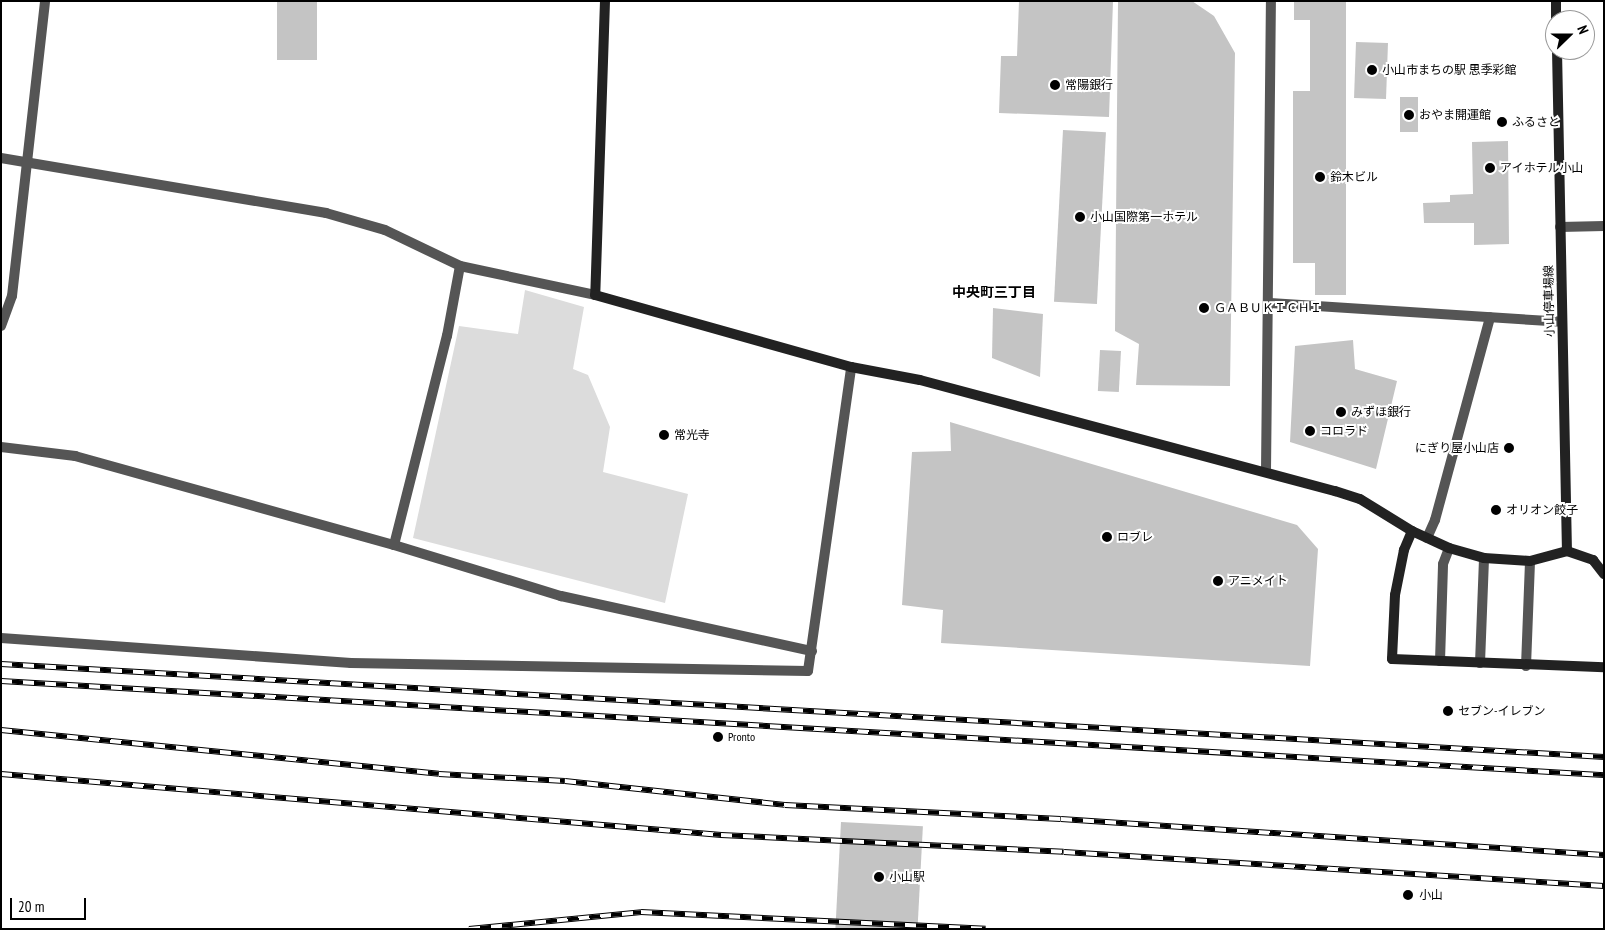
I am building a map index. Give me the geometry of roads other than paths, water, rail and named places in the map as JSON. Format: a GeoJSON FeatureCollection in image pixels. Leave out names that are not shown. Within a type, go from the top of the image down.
{"type":"FeatureCollection","features":[{"type":"Feature","properties":{"kind":"street"},"geometry":{"type":"LineString","coordinates":[[1,326],[12,296],[29,160],[45,1]]}},
{"type":"Feature","properties":{"kind":"street"},"geometry":{"type":"LineString","coordinates":[[595,295],[604,1]]}},
{"type":"Feature","properties":{"kind":"street"},"geometry":{"type":"LineString","coordinates":[[1266,471],[1270,303],[1271,1]]}},
{"type":"Feature","properties":{"kind":"street","name":"小山停車場線"},"geometry":{"type":"LineString","coordinates":[[1556,60],[1566,551]]}},
{"type":"Feature","properties":{"kind":"street"},"geometry":{"type":"LineString","coordinates":[[1,158],[29,160],[326,213],[385,230],[460,266],[595,295],[851,367],[920,380],[1266,471],[1360,499],[1426,538],[1449,548],[1484,558],[1530,561],[1566,551],[1604,562]]}},
{"type":"Feature","properties":{"kind":"street"},"geometry":{"type":"LineString","coordinates":[[1560,227],[1604,226]]}},
{"type":"Feature","properties":{"kind":"street"},"geometry":{"type":"LineString","coordinates":[[394,545],[447,336],[460,266]]}},
{"type":"Feature","properties":{"kind":"street"},"geometry":{"type":"LineString","coordinates":[[1270,303],[1562,322]]}},
{"type":"Feature","properties":{"kind":"street"},"geometry":{"type":"LineString","coordinates":[[1426,538],[1435,520],[1490,317]]}},
{"type":"Feature","properties":{"kind":"street"},"geometry":{"type":"LineString","coordinates":[[1,638],[351,663],[808,671],[851,367]]}},
{"type":"Feature","properties":{"kind":"street"},"geometry":{"type":"LineString","coordinates":[[1,447],[75,456],[394,545],[561,596],[812,650]]}},
{"type":"Feature","properties":{"kind":"street"},"geometry":{"type":"LineString","coordinates":[[1412,531],[1404,550],[1396,595],[1392,659],[1526,666],[1604,667]]}},
{"type":"Feature","properties":{"kind":"street"},"geometry":{"type":"LineString","coordinates":[[1440,661],[1443,564],[1449,548]]}},
{"type":"Feature","properties":{"kind":"street"},"geometry":{"type":"LineString","coordinates":[[1566,551],[1593,560],[1604,574]]}},
{"type":"Feature","properties":{"kind":"street"},"geometry":{"type":"LineString","coordinates":[[1480,663],[1484,558]]}},
{"type":"Feature","properties":{"kind":"street"},"geometry":{"type":"LineString","coordinates":[[1526,666],[1530,561]]}},
{"type":"Feature","properties":{"kind":"railway"},"geometry":{"type":"LineString","coordinates":[[1,664],[1604,757]]}},
{"type":"Feature","properties":{"kind":"railway"},"geometry":{"type":"LineString","coordinates":[[1,681],[1604,775]]}},
{"type":"Feature","properties":{"kind":"railway"},"geometry":{"type":"LineString","coordinates":[[1,730],[439,774],[565,781],[785,805],[1061,819],[1604,855]]}},
{"type":"Feature","properties":{"kind":"railway"},"geometry":{"type":"LineString","coordinates":[[1,774],[721,835],[1064,852],[1604,886]]}},
{"type":"Feature","properties":{"kind":"railway"},"geometry":{"type":"LineString","coordinates":[[469,929],[641,912],[986,929]]}},
{"type":"Feature","properties":{"kind":"place","name":"小山市まちの駅 思季彩館"},"geometry":{"type":"Point","coordinates":[1372,70]}},
{"type":"Feature","properties":{"kind":"place","name":"常陽銀行"},"geometry":{"type":"Point","coordinates":[1055,85]}},
{"type":"Feature","properties":{"kind":"place","name":"おやま開運館"},"geometry":{"type":"Point","coordinates":[1409,115]}},
{"type":"Feature","properties":{"kind":"place","name":"ふるさと"},"geometry":{"type":"Point","coordinates":[1502,122]}},
{"type":"Feature","properties":{"kind":"place","name":"アイホテル小山"},"geometry":{"type":"Point","coordinates":[1490,168]}},
{"type":"Feature","properties":{"kind":"place","name":"鈴木ビル"},"geometry":{"type":"Point","coordinates":[1320,177]}},
{"type":"Feature","properties":{"kind":"place","name":"小山国際第一ホテル"},"geometry":{"type":"Point","coordinates":[1080,217]}},
{"type":"Feature","properties":{"kind":"place","name":"ＧＡＢＵＫＩＣＨＩ"},"geometry":{"type":"Point","coordinates":[1204,308]}},
{"type":"Feature","properties":{"kind":"place","name":"みずほ銀行"},"geometry":{"type":"Point","coordinates":[1341,412]}},
{"type":"Feature","properties":{"kind":"place","name":"コロラド"},"geometry":{"type":"Point","coordinates":[1310,431]}},
{"type":"Feature","properties":{"kind":"place","name":"常光寺"},"geometry":{"type":"Point","coordinates":[664,435]}},
{"type":"Feature","properties":{"kind":"place","name":"にぎり屋小山店"},"geometry":{"type":"Point","coordinates":[1509,448]}},
{"type":"Feature","properties":{"kind":"place","name":"オリオン餃子"},"geometry":{"type":"Point","coordinates":[1496,510]}},
{"type":"Feature","properties":{"kind":"place","name":"ロブレ"},"geometry":{"type":"Point","coordinates":[1107,537]}},
{"type":"Feature","properties":{"kind":"place","name":"アニメイト"},"geometry":{"type":"Point","coordinates":[1218,581]}},
{"type":"Feature","properties":{"kind":"place","name":"セブン-イレブン"},"geometry":{"type":"Point","coordinates":[1448,711]}},
{"type":"Feature","properties":{"kind":"place","name":"Pronto"},"geometry":{"type":"Point","coordinates":[718,737]}},
{"type":"Feature","properties":{"kind":"place","name":"小山駅"},"geometry":{"type":"Point","coordinates":[879,877]}},
{"type":"Feature","properties":{"kind":"place","name":"小山"},"geometry":{"type":"Point","coordinates":[1408,895]}},
{"type":"Feature","properties":{"kind":"district","name":"中央町三丁目"},"geometry":{"type":"Point","coordinates":[994,292]}}]}
